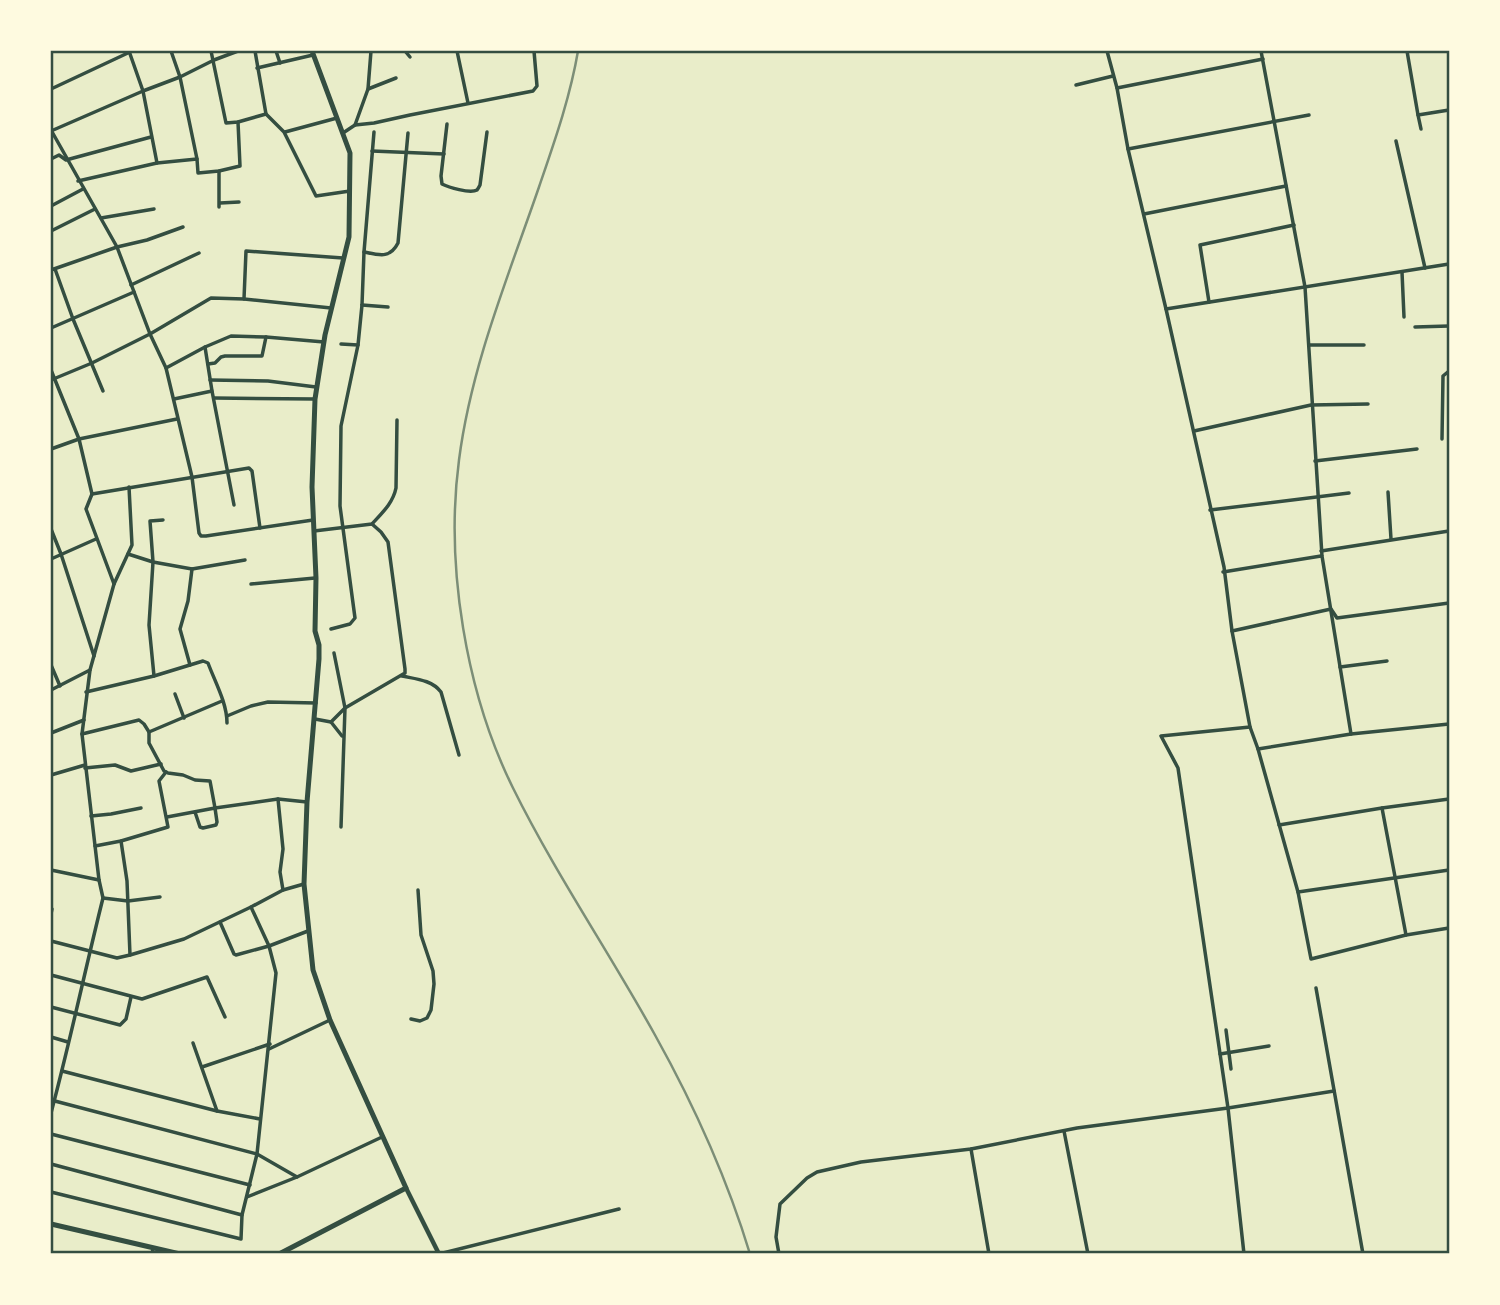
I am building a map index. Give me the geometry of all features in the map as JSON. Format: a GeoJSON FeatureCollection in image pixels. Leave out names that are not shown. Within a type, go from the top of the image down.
{"type":"FeatureCollection","features":[{"type":"Feature","properties":{"kind":"main road"},"geometry":{"type":"LineString","coordinates":[[279,1254],[407,1188],[330,1020],[313,970],[304,884],[307,802],[319,659],[315,631],[316,578],[312,487],[315,399],[331,308],[349,237],[350,191],[350,153],[313,53]]}},
{"type":"Feature","properties":{"kind":"main road"},"geometry":{"type":"LineString","coordinates":[[51,1224],[153,1251],[180,1254]]}},
{"type":"Feature","properties":{"kind":"street"},"geometry":{"type":"LineString","coordinates":[[51,89],[130,51],[143,91],[157,163]]}},
{"type":"Feature","properties":{"kind":"street"},"geometry":{"type":"LineString","coordinates":[[171,51],[180,77],[198,173],[239,167],[238,122]]}},
{"type":"Feature","properties":{"kind":"street"},"geometry":{"type":"LineString","coordinates":[[212,51],[225,121],[229,124],[266,114]]}},
{"type":"Feature","properties":{"kind":"street"},"geometry":{"type":"LineString","coordinates":[[238,51],[51,130],[117,247],[166,368],[192,477],[201,536],[314,520]]}},
{"type":"Feature","properties":{"kind":"street"},"geometry":{"type":"LineString","coordinates":[[255,51],[266,114],[284,132],[316,196],[350,191]]}},
{"type":"Feature","properties":{"kind":"street"},"geometry":{"type":"LineString","coordinates":[[276,51],[279,63]]}},
{"type":"Feature","properties":{"kind":"street"},"geometry":{"type":"LineString","coordinates":[[355,125],[368,89],[371,51]]}},
{"type":"Feature","properties":{"kind":"street"},"geometry":{"type":"LineString","coordinates":[[405,51],[410,57]]}},
{"type":"Feature","properties":{"kind":"street"},"geometry":{"type":"LineString","coordinates":[[457,51],[468,104]]}},
{"type":"Feature","properties":{"kind":"street"},"geometry":{"type":"LineString","coordinates":[[343,133],[355,125],[533,91],[537,86],[534,51]]}},
{"type":"Feature","properties":{"kind":"street"},"geometry":{"type":"LineString","coordinates":[[1107,51],[1224,567],[1232,631],[1250,727],[1298,891],[1311,959],[1406,935],[1449,928]]}},
{"type":"Feature","properties":{"kind":"street"},"geometry":{"type":"LineString","coordinates":[[1261,51],[1305,287],[1322,553],[1351,734]]}},
{"type":"Feature","properties":{"kind":"street"},"geometry":{"type":"LineString","coordinates":[[1407,51],[1421,129]]}},
{"type":"Feature","properties":{"kind":"street"},"geometry":{"type":"LineString","coordinates":[[257,68],[313,53]]}},
{"type":"Feature","properties":{"kind":"street"},"geometry":{"type":"LineString","coordinates":[[1117,88],[1263,59]]}},
{"type":"Feature","properties":{"kind":"street"},"geometry":{"type":"LineString","coordinates":[[1076,85],[1113,76]]}},
{"type":"Feature","properties":{"kind":"street"},"geometry":{"type":"LineString","coordinates":[[368,89],[396,78]]}},
{"type":"Feature","properties":{"kind":"street"},"geometry":{"type":"LineString","coordinates":[[1418,115],[1449,110]]}},
{"type":"Feature","properties":{"kind":"street"},"geometry":{"type":"LineString","coordinates":[[1128,149],[1308,115]]}},
{"type":"Feature","properties":{"kind":"street"},"geometry":{"type":"LineString","coordinates":[[284,132],[337,118]]}},
{"type":"Feature","properties":{"kind":"street"},"geometry":{"type":"LineString","coordinates":[[447,124],[441,176],[442,184],[449,187],[472,191],[480,185],[487,132]]}},
{"type":"Feature","properties":{"kind":"street"},"geometry":{"type":"LineString","coordinates":[[331,629],[350,624],[355,618],[340,506],[341,426],[358,345],[374,132]]}},
{"type":"Feature","properties":{"kind":"street"},"geometry":{"type":"LineString","coordinates":[[364,252],[382,256],[396,247],[408,133]]}},
{"type":"Feature","properties":{"kind":"street"},"geometry":{"type":"LineString","coordinates":[[66,160],[151,137]]}},
{"type":"Feature","properties":{"kind":"street"},"geometry":{"type":"LineString","coordinates":[[1396,141],[1425,268]]}},
{"type":"Feature","properties":{"kind":"street"},"geometry":{"type":"LineString","coordinates":[[371,151],[443,154]]}},
{"type":"Feature","properties":{"kind":"street"},"geometry":{"type":"LineString","coordinates":[[51,159],[59,155],[66,160]]}},
{"type":"Feature","properties":{"kind":"street"},"geometry":{"type":"LineString","coordinates":[[78,181],[157,163],[197,159]]}},
{"type":"Feature","properties":{"kind":"street"},"geometry":{"type":"LineString","coordinates":[[219,171],[219,205],[239,202]]}},
{"type":"Feature","properties":{"kind":"street"},"geometry":{"type":"LineString","coordinates":[[1144,214],[1286,186]]}},
{"type":"Feature","properties":{"kind":"street"},"geometry":{"type":"LineString","coordinates":[[51,206],[83,189]]}},
{"type":"Feature","properties":{"kind":"street"},"geometry":{"type":"LineString","coordinates":[[51,231],[95,209]]}},
{"type":"Feature","properties":{"kind":"street"},"geometry":{"type":"LineString","coordinates":[[101,218],[154,209]]}},
{"type":"Feature","properties":{"kind":"street"},"geometry":{"type":"LineString","coordinates":[[1209,302],[1200,245],[1294,225]]}},
{"type":"Feature","properties":{"kind":"street"},"geometry":{"type":"LineString","coordinates":[[103,391],[53,270],[183,227]]}},
{"type":"Feature","properties":{"kind":"street"},"geometry":{"type":"LineString","coordinates":[[244,299],[246,251],[344,258]]}},
{"type":"Feature","properties":{"kind":"street"},"geometry":{"type":"LineString","coordinates":[[131,285],[199,253]]}},
{"type":"Feature","properties":{"kind":"street"},"geometry":{"type":"LineString","coordinates":[[1166,309],[1449,264]]}},
{"type":"Feature","properties":{"kind":"street"},"geometry":{"type":"LineString","coordinates":[[1402,272],[1404,317]]}},
{"type":"Feature","properties":{"kind":"street"},"geometry":{"type":"LineString","coordinates":[[51,328],[134,292]]}},
{"type":"Feature","properties":{"kind":"street"},"geometry":{"type":"LineString","coordinates":[[52,379],[92,363],[150,334],[211,298],[331,308]]}},
{"type":"Feature","properties":{"kind":"street"},"geometry":{"type":"LineString","coordinates":[[362,305],[388,307]]}},
{"type":"Feature","properties":{"kind":"street"},"geometry":{"type":"LineString","coordinates":[[1415,327],[1449,327]]}},
{"type":"Feature","properties":{"kind":"street"},"geometry":{"type":"LineString","coordinates":[[166,368],[231,336],[324,342]]}},
{"type":"Feature","properties":{"kind":"street"},"geometry":{"type":"LineString","coordinates":[[208,365],[223,356],[262,356],[266,337]]}},
{"type":"Feature","properties":{"kind":"street"},"geometry":{"type":"LineString","coordinates":[[341,344],[358,345]]}},
{"type":"Feature","properties":{"kind":"street"},"geometry":{"type":"LineString","coordinates":[[1309,345],[1364,345]]}},
{"type":"Feature","properties":{"kind":"street"},"geometry":{"type":"LineString","coordinates":[[205,347],[234,505]]}},
{"type":"Feature","properties":{"kind":"street"},"geometry":{"type":"LineString","coordinates":[[51,370],[52,379],[79,439],[92,494],[86,509],[114,584]]}},
{"type":"Feature","properties":{"kind":"street"},"geometry":{"type":"LineString","coordinates":[[1442,439],[1443,376],[1449,371]]}},
{"type":"Feature","properties":{"kind":"street"},"geometry":{"type":"LineString","coordinates":[[210,380],[268,381],[317,387]]}},
{"type":"Feature","properties":{"kind":"street"},"geometry":{"type":"LineString","coordinates":[[174,399],[212,391]]}},
{"type":"Feature","properties":{"kind":"street"},"geometry":{"type":"LineString","coordinates":[[214,398],[315,399]]}},
{"type":"Feature","properties":{"kind":"street"},"geometry":{"type":"LineString","coordinates":[[1194,431],[1311,405],[1368,404]]}},
{"type":"Feature","properties":{"kind":"street"},"geometry":{"type":"LineString","coordinates":[[51,449],[79,439],[177,419]]}},
{"type":"Feature","properties":{"kind":"street"},"geometry":{"type":"LineString","coordinates":[[314,531],[372,524],[390,505],[395,495],[397,420]]}},
{"type":"Feature","properties":{"kind":"street"},"geometry":{"type":"LineString","coordinates":[[1315,461],[1417,449]]}},
{"type":"Feature","properties":{"kind":"street"},"geometry":{"type":"LineString","coordinates":[[92,494],[249,468],[252,470],[260,529]]}},
{"type":"Feature","properties":{"kind":"street"},"geometry":{"type":"LineString","coordinates":[[51,1113],[103,898],[82,734],[90,670],[114,584],[132,545],[129,487]]}},
{"type":"Feature","properties":{"kind":"street"},"geometry":{"type":"LineString","coordinates":[[1388,492],[1391,540]]}},
{"type":"Feature","properties":{"kind":"street"},"geometry":{"type":"LineString","coordinates":[[1210,510],[1349,493]]}},
{"type":"Feature","properties":{"kind":"street"},"geometry":{"type":"LineString","coordinates":[[154,676],[149,625],[153,562],[150,521],[163,520]]}},
{"type":"Feature","properties":{"kind":"street"},"geometry":{"type":"LineString","coordinates":[[331,722],[345,708],[402,676],[405,669],[388,542],[372,524]]}},
{"type":"Feature","properties":{"kind":"street"},"geometry":{"type":"LineString","coordinates":[[51,529],[94,656]]}},
{"type":"Feature","properties":{"kind":"street"},"geometry":{"type":"LineString","coordinates":[[1223,572],[1449,531]]}},
{"type":"Feature","properties":{"kind":"street"},"geometry":{"type":"LineString","coordinates":[[51,559],[96,539]]}},
{"type":"Feature","properties":{"kind":"street"},"geometry":{"type":"LineString","coordinates":[[128,554],[192,569],[245,560]]}},
{"type":"Feature","properties":{"kind":"street"},"geometry":{"type":"LineString","coordinates":[[190,664],[180,629],[188,601],[192,569]]}},
{"type":"Feature","properties":{"kind":"street"},"geometry":{"type":"LineString","coordinates":[[251,584],[316,578]]}},
{"type":"Feature","properties":{"kind":"street"},"geometry":{"type":"LineString","coordinates":[[1331,609],[1337,618],[1449,603]]}},
{"type":"Feature","properties":{"kind":"street"},"geometry":{"type":"LineString","coordinates":[[1232,631],[1331,609]]}},
{"type":"Feature","properties":{"kind":"street"},"geometry":{"type":"LineString","coordinates":[[334,653],[345,708],[341,827]]}},
{"type":"Feature","properties":{"kind":"street"},"geometry":{"type":"LineString","coordinates":[[86,692],[154,676],[201,661],[208,663],[227,716],[227,723]]}},
{"type":"Feature","properties":{"kind":"street"},"geometry":{"type":"LineString","coordinates":[[1340,667],[1387,661]]}},
{"type":"Feature","properties":{"kind":"street"},"geometry":{"type":"LineString","coordinates":[[51,665],[60,686]]}},
{"type":"Feature","properties":{"kind":"street"},"geometry":{"type":"LineString","coordinates":[[51,690],[90,670]]}},
{"type":"Feature","properties":{"kind":"street"},"geometry":{"type":"LineString","coordinates":[[402,676],[429,682],[439,688],[459,755]]}},
{"type":"Feature","properties":{"kind":"street"},"geometry":{"type":"LineString","coordinates":[[175,694],[184,718]]}},
{"type":"Feature","properties":{"kind":"street"},"geometry":{"type":"LineString","coordinates":[[149,732],[222,701]]}},
{"type":"Feature","properties":{"kind":"street"},"geometry":{"type":"LineString","coordinates":[[227,716],[268,702],[316,703]]}},
{"type":"Feature","properties":{"kind":"street"},"geometry":{"type":"LineString","coordinates":[[82,734],[136,719],[142,721],[149,732],[149,743],[166,772]]}},
{"type":"Feature","properties":{"kind":"street"},"geometry":{"type":"LineString","coordinates":[[315,719],[331,722],[344,738]]}},
{"type":"Feature","properties":{"kind":"street"},"geometry":{"type":"LineString","coordinates":[[51,733],[84,720]]}},
{"type":"Feature","properties":{"kind":"street"},"geometry":{"type":"LineString","coordinates":[[1258,749],[1351,734],[1449,724]]}},
{"type":"Feature","properties":{"kind":"street"},"geometry":{"type":"LineString","coordinates":[[1244,1254],[1220,1054],[1178,768],[1161,736],[1250,727]]}},
{"type":"Feature","properties":{"kind":"street"},"geometry":{"type":"LineString","coordinates":[[51,775],[85,767],[115,765],[131,771],[162,764]]}},
{"type":"Feature","properties":{"kind":"street"},"geometry":{"type":"LineString","coordinates":[[166,772],[210,781],[216,825],[200,827],[195,812]]}},
{"type":"Feature","properties":{"kind":"street"},"geometry":{"type":"LineString","coordinates":[[95,846],[121,841],[169,825],[159,781],[166,772]]}},
{"type":"Feature","properties":{"kind":"street"},"geometry":{"type":"LineString","coordinates":[[278,799],[283,849],[283,890]]}},
{"type":"Feature","properties":{"kind":"street"},"geometry":{"type":"LineString","coordinates":[[167,817],[278,799],[307,802]]}},
{"type":"Feature","properties":{"kind":"street"},"geometry":{"type":"LineString","coordinates":[[1279,825],[1449,799]]}},
{"type":"Feature","properties":{"kind":"street"},"geometry":{"type":"LineString","coordinates":[[91,816],[141,808]]}},
{"type":"Feature","properties":{"kind":"street"},"geometry":{"type":"LineString","coordinates":[[1382,808],[1406,935]]}},
{"type":"Feature","properties":{"kind":"street"},"geometry":{"type":"LineString","coordinates":[[121,841],[125,857],[130,955]]}},
{"type":"Feature","properties":{"kind":"street"},"geometry":{"type":"LineString","coordinates":[[51,870],[99,880]]}},
{"type":"Feature","properties":{"kind":"street"},"geometry":{"type":"LineString","coordinates":[[1298,891],[1449,870]]}},
{"type":"Feature","properties":{"kind":"street"},"geometry":{"type":"LineString","coordinates":[[51,941],[117,958],[184,939],[283,890],[304,884]]}},
{"type":"Feature","properties":{"kind":"street"},"geometry":{"type":"LineString","coordinates":[[411,1019],[420,1021],[427,1018],[431,1010],[434,984],[433,971],[421,935],[418,890]]}},
{"type":"Feature","properties":{"kind":"street"},"geometry":{"type":"LineString","coordinates":[[103,898],[128,901],[160,897]]}},
{"type":"Feature","properties":{"kind":"street"},"geometry":{"type":"LineString","coordinates":[[51,1192],[241,1239],[242,1214],[257,1154],[276,973],[269,946],[251,907]]}},
{"type":"Feature","properties":{"kind":"street"},"geometry":{"type":"LineString","coordinates":[[220,922],[235,955],[308,931]]}},
{"type":"Feature","properties":{"kind":"street"},"geometry":{"type":"LineString","coordinates":[[51,975],[142,999],[207,977],[225,1017]]}},
{"type":"Feature","properties":{"kind":"street"},"geometry":{"type":"LineString","coordinates":[[1316,988],[1363,1254]]}},
{"type":"Feature","properties":{"kind":"street"},"geometry":{"type":"LineString","coordinates":[[51,1007],[120,1025],[126,1019],[132,996]]}},
{"type":"Feature","properties":{"kind":"street"},"geometry":{"type":"LineString","coordinates":[[201,1067],[269,1046],[330,1020]]}},
{"type":"Feature","properties":{"kind":"street"},"geometry":{"type":"LineString","coordinates":[[1226,1030],[1231,1069]]}},
{"type":"Feature","properties":{"kind":"street"},"geometry":{"type":"LineString","coordinates":[[51,1038],[68,1042]]}},
{"type":"Feature","properties":{"kind":"street"},"geometry":{"type":"LineString","coordinates":[[193,1042],[217,1111]]}},
{"type":"Feature","properties":{"kind":"street"},"geometry":{"type":"LineString","coordinates":[[1220,1054],[1269,1046]]}},
{"type":"Feature","properties":{"kind":"street"},"geometry":{"type":"LineString","coordinates":[[62,1071],[217,1111],[260,1119]]}},
{"type":"Feature","properties":{"kind":"street"},"geometry":{"type":"LineString","coordinates":[[779,1254],[776,1237],[780,1204],[817,1172],[861,1162],[971,1149],[1064,1131],[1334,1091]]}},
{"type":"Feature","properties":{"kind":"street"},"geometry":{"type":"LineString","coordinates":[[52,1100],[257,1154],[297,1177]]}},
{"type":"Feature","properties":{"kind":"street"},"geometry":{"type":"LineString","coordinates":[[1064,1131],[1088,1254]]}},
{"type":"Feature","properties":{"kind":"street"},"geometry":{"type":"LineString","coordinates":[[51,1134],[250,1185]]}},
{"type":"Feature","properties":{"kind":"street"},"geometry":{"type":"LineString","coordinates":[[247,1197],[382,1137]]}},
{"type":"Feature","properties":{"kind":"street"},"geometry":{"type":"LineString","coordinates":[[971,1149],[989,1254]]}},
{"type":"Feature","properties":{"kind":"street"},"geometry":{"type":"LineString","coordinates":[[51,1164],[242,1214]]}},
{"type":"Feature","properties":{"kind":"street"},"geometry":{"type":"LineString","coordinates":[[407,1188],[439,1254],[619,1209]]}},
{"type":"Feature","properties":{"kind":"railway"},"geometry":{"type":"LineString","coordinates":[[578,51],[556,137],[481,356],[465,425],[455,501],[455,543],[463,628],[483,712],[513,788],[546,851],[655,1035],[683,1088],[720,1170],[750,1254]]}}]}
